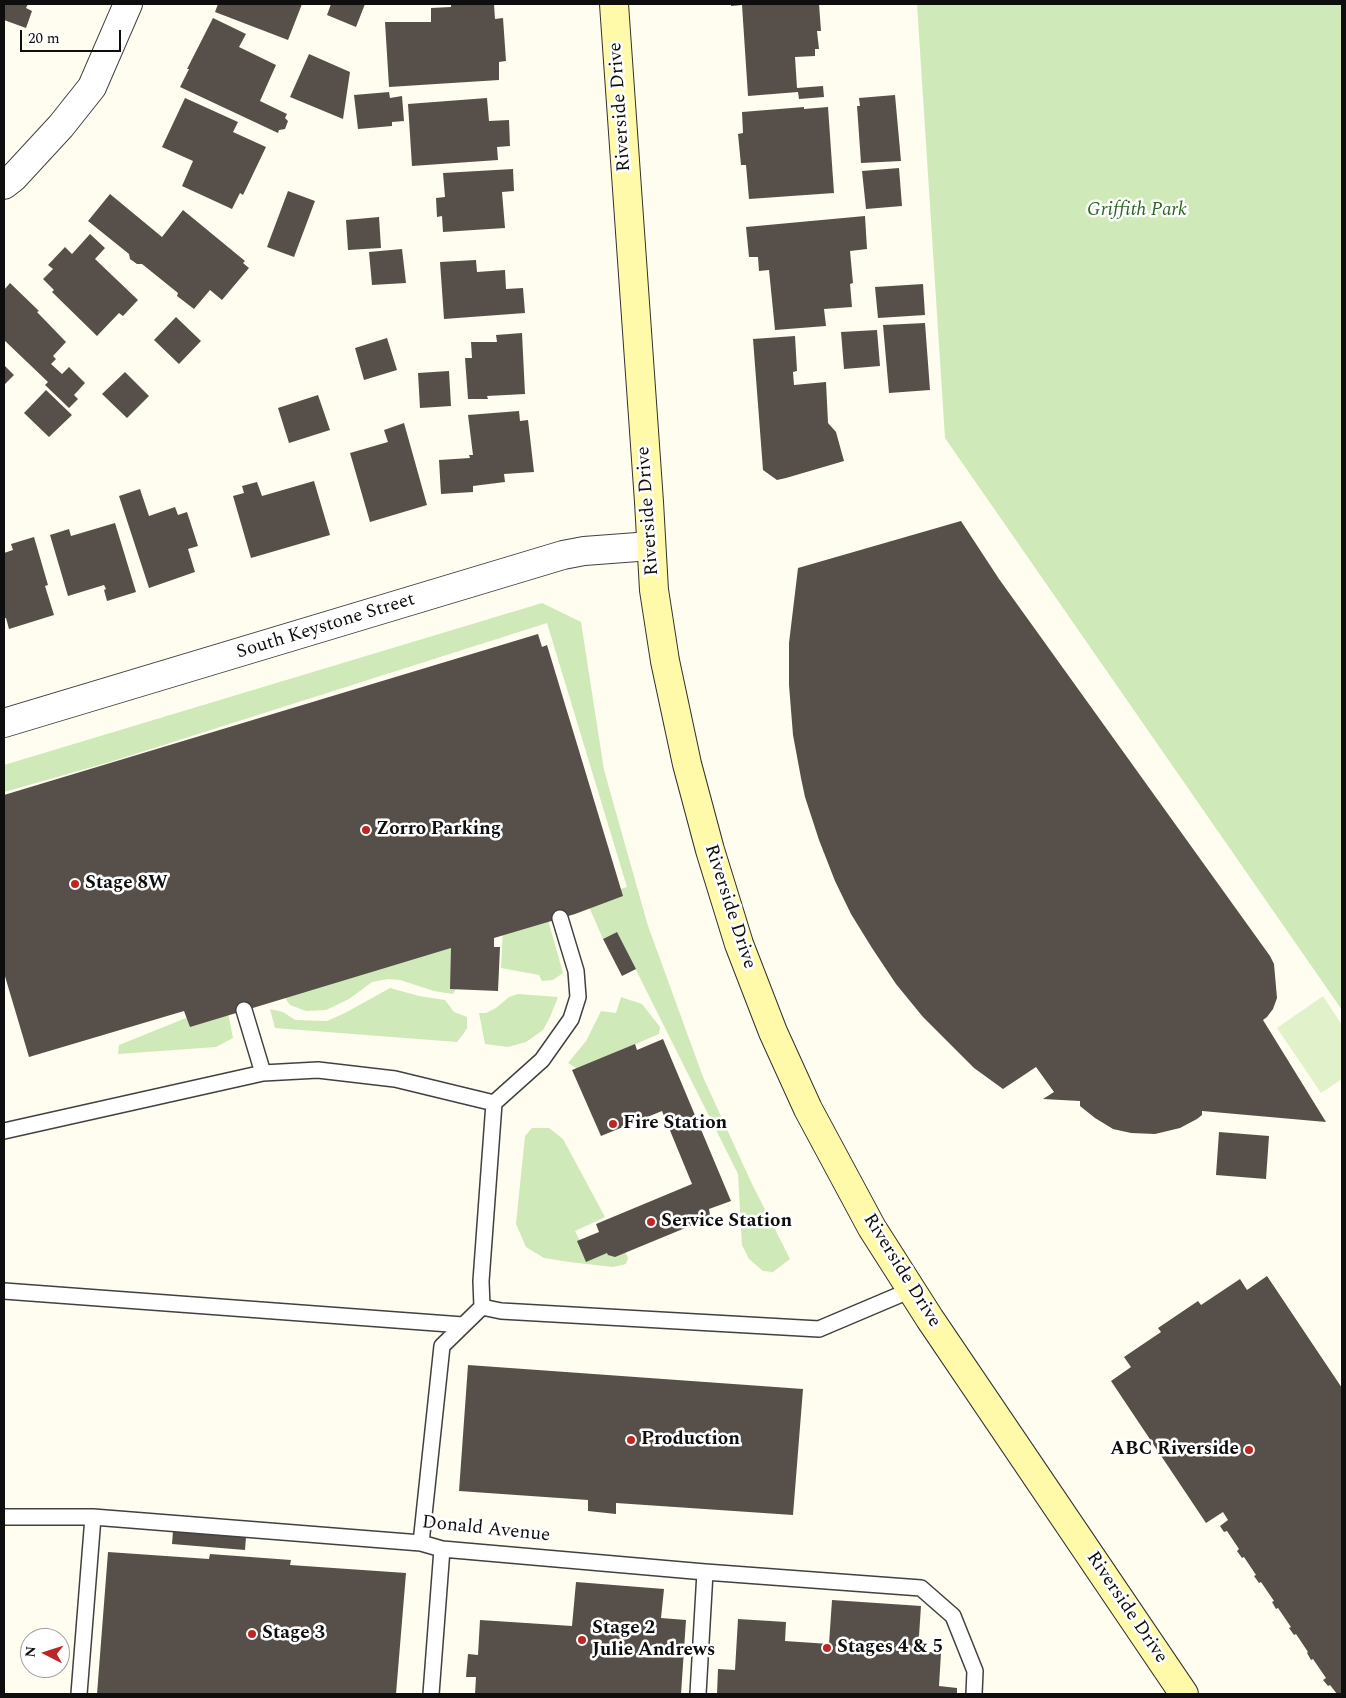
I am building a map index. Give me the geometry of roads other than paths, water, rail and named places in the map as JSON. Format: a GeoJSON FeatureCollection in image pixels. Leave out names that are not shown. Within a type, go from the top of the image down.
{"type":"FeatureCollection","features":[{"type":"Feature","properties":{"kind":"main road","name":"Riverside Drive"},"geometry":{"type":"LineString","coordinates":[[614,4],[651,546],[658,618],[677,722],[710,850],[739,944],[773,1032],[808,1109],[872,1228],[911,1290],[1184,1694]]}},
{"type":"Feature","properties":{"kind":"street"},"geometry":{"type":"LineString","coordinates":[[4,185],[13,178],[61,126],[92,87],[128,4]]}},
{"type":"Feature","properties":{"kind":"street","name":"South Keystone Street"},"geometry":{"type":"LineString","coordinates":[[4,724],[563,555],[584,551],[651,546]]}},
{"type":"Feature","properties":{"kind":"lane"},"geometry":{"type":"LineString","coordinates":[[421,1542],[442,1346],[482,1306],[481,1280],[494,1103],[542,1060],[571,1019],[578,996],[576,971],[560,918]]}},
{"type":"Feature","properties":{"kind":"lane"},"geometry":{"type":"LineString","coordinates":[[244,1010],[263,1073]]}},
{"type":"Feature","properties":{"kind":"lane"},"geometry":{"type":"LineString","coordinates":[[4,1132],[263,1073],[318,1070],[395,1079],[494,1103]]}},
{"type":"Feature","properties":{"kind":"lane"},"geometry":{"type":"LineString","coordinates":[[482,1306],[500,1311],[819,1329],[911,1290]]}},
{"type":"Feature","properties":{"kind":"lane"},"geometry":{"type":"LineString","coordinates":[[4,1291],[463,1326]]}},
{"type":"Feature","properties":{"kind":"lane","name":"Donald Avenue"},"geometry":{"type":"LineString","coordinates":[[4,1517],[93,1517],[421,1542],[442,1549],[705,1572],[921,1588],[953,1616],[975,1671],[974,1694]]}},
{"type":"Feature","properties":{"kind":"lane"},"geometry":{"type":"LineString","coordinates":[[79,1694],[93,1517]]}},
{"type":"Feature","properties":{"kind":"lane"},"geometry":{"type":"LineString","coordinates":[[431,1694],[442,1549]]}},
{"type":"Feature","properties":{"kind":"lane"},"geometry":{"type":"LineString","coordinates":[[698,1694],[705,1572]]}},
{"type":"Feature","properties":{"kind":"place","name":"Zorro Parking"},"geometry":{"type":"Point","coordinates":[366,830]}},
{"type":"Feature","properties":{"kind":"place","name":"Stage 8W"},"geometry":{"type":"Point","coordinates":[75,884]}},
{"type":"Feature","properties":{"kind":"place","name":"Fire Station"},"geometry":{"type":"Point","coordinates":[613,1124]}},
{"type":"Feature","properties":{"kind":"place","name":"Service Station"},"geometry":{"type":"Point","coordinates":[651,1222]}},
{"type":"Feature","properties":{"kind":"place","name":"Production"},"geometry":{"type":"Point","coordinates":[631,1440]}},
{"type":"Feature","properties":{"kind":"place","name":"ABC Riverside"},"geometry":{"type":"Point","coordinates":[1249,1450]}},
{"type":"Feature","properties":{"kind":"place","name":"Stage 3"},"geometry":{"type":"Point","coordinates":[252,1634]}},
{"type":"Feature","properties":{"kind":"place","name":"Stage 2 Julie Andrews"},"geometry":{"type":"Point","coordinates":[582,1640]}},
{"type":"Feature","properties":{"kind":"place","name":"Stages 4 & 5"},"geometry":{"type":"Point","coordinates":[827,1648]}},
{"type":"Feature","properties":{"kind":"park label","name":"Griffith Park"},"geometry":{"type":"Point","coordinates":[1137,211]}}]}
